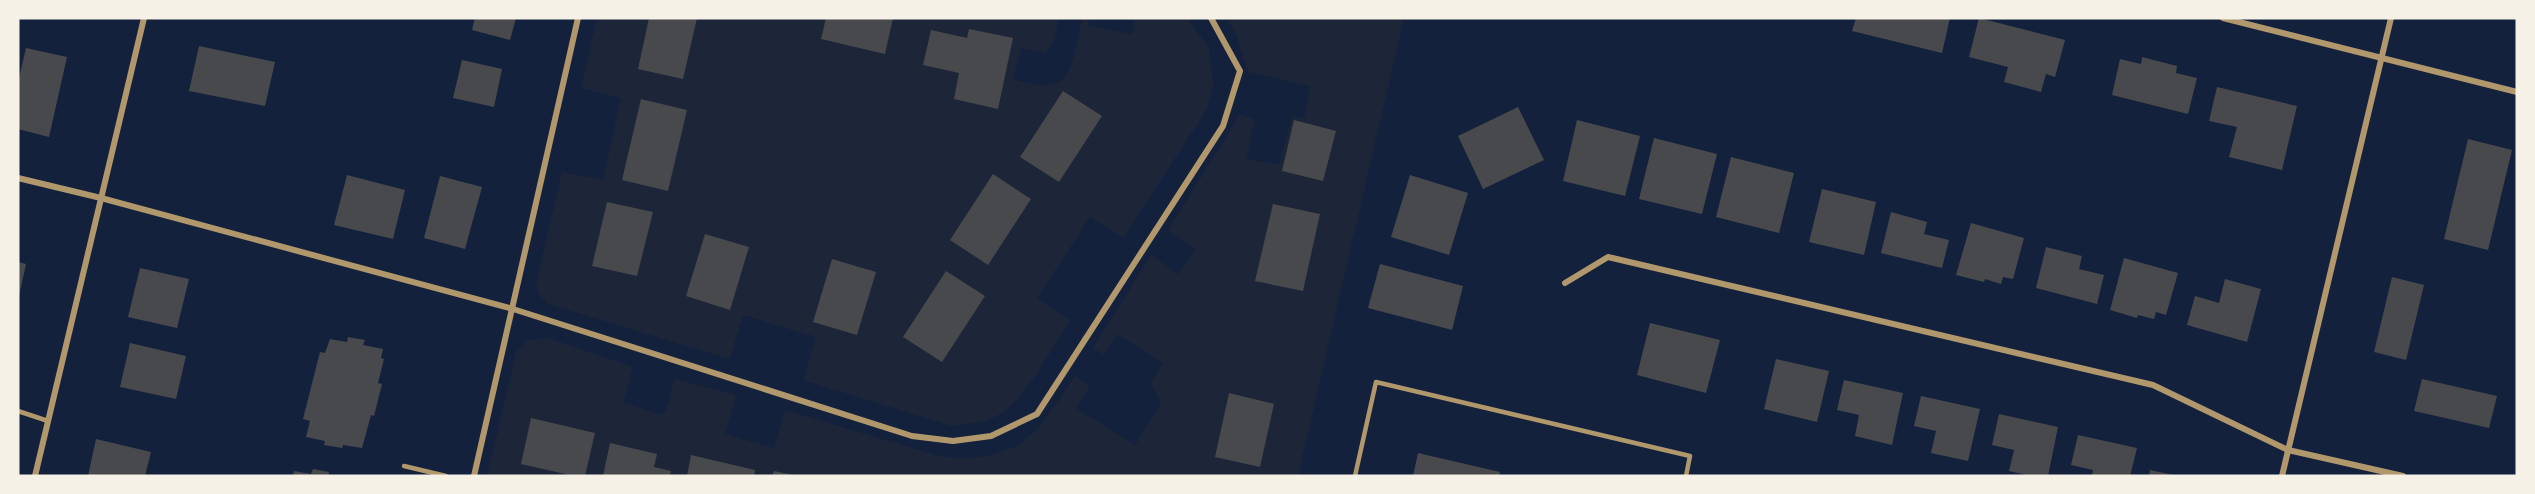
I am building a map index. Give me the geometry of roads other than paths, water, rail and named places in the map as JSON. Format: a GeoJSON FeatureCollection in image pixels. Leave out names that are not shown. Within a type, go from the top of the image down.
{"type":"FeatureCollection","features":[{"type":"Feature","properties":{"kind":"street"},"geometry":{"type":"LineString","coordinates":[[35,476],[144,18]]}},
{"type":"Feature","properties":{"kind":"street"},"geometry":{"type":"LineString","coordinates":[[474,476],[578,18]]}},
{"type":"Feature","properties":{"kind":"street"},"geometry":{"type":"LineString","coordinates":[[2223,18],[2517,92]]}},
{"type":"Feature","properties":{"kind":"street"},"geometry":{"type":"LineString","coordinates":[[2282,476],[2391,18]]}},
{"type":"Feature","properties":{"kind":"street"},"geometry":{"type":"LineString","coordinates":[[18,178],[101,198],[513,309],[912,436],[953,441],[991,436],[1037,414],[1223,126],[1240,71],[1212,19]]}},
{"type":"Feature","properties":{"kind":"street"},"geometry":{"type":"LineString","coordinates":[[1565,283],[1608,257],[2153,385],[2288,450],[2403,476]]}},
{"type":"Feature","properties":{"kind":"lane"},"geometry":{"type":"LineString","coordinates":[[1355,476],[1376,382],[1690,456],[1686,476]]}},
{"type":"Feature","properties":{"kind":"lane"},"geometry":{"type":"LineString","coordinates":[[18,411],[48,421]]}},
{"type":"Feature","properties":{"kind":"lane"},"geometry":{"type":"LineString","coordinates":[[404,466],[446,476]]}}]}
